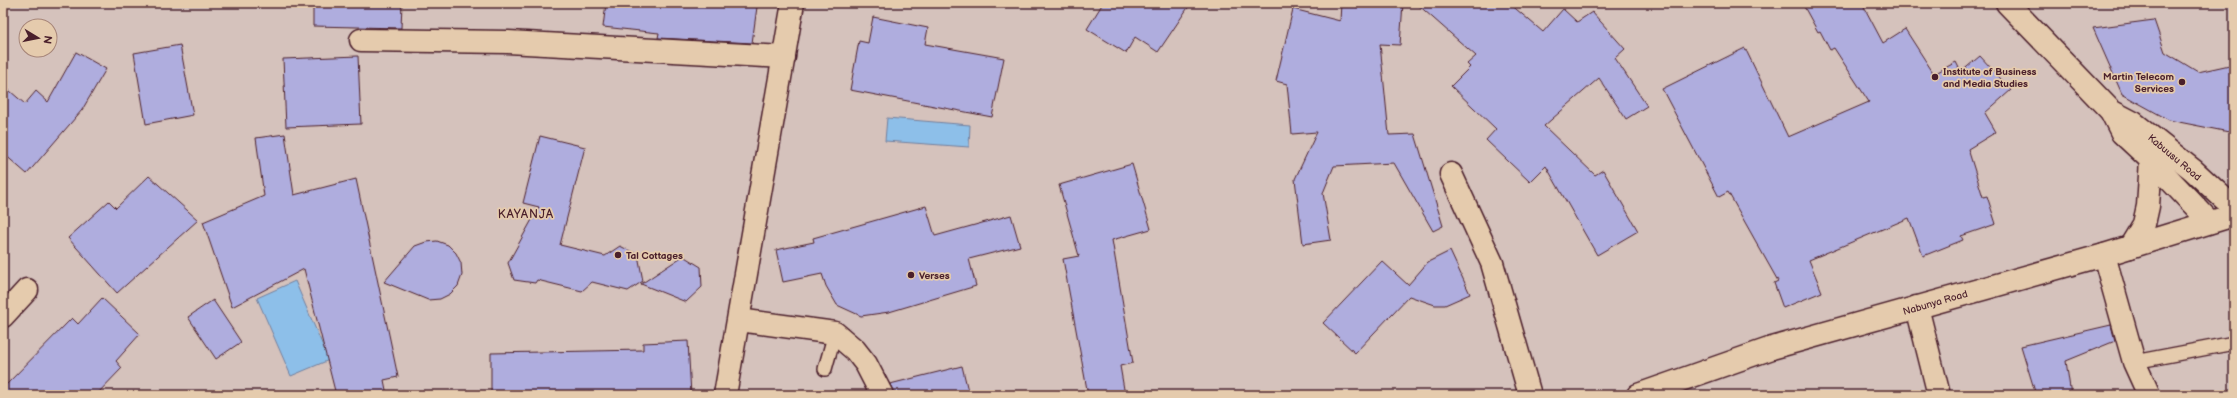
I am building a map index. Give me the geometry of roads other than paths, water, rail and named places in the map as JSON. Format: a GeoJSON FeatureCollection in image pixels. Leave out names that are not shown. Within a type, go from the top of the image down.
{"type":"FeatureCollection","features":[{"type":"Feature","properties":{"kind":"street"},"geometry":{"type":"LineString","coordinates":[[724,395],[739,320],[793,3]]}},
{"type":"Feature","properties":{"kind":"street","name":"Kabuusu Road"},"geometry":{"type":"LineString","coordinates":[[2006,3],[2112,111],[2134,123],[2193,170],[2234,208]]}},
{"type":"Feature","properties":{"kind":"street"},"geometry":{"type":"LineString","coordinates":[[361,40],[508,42],[784,57]]}},
{"type":"Feature","properties":{"kind":"street","name":"Kabuusu Road"},"geometry":{"type":"LineString","coordinates":[[2112,111],[2122,133],[2152,160],[2210,222]]}},
{"type":"Feature","properties":{"kind":"street"},"geometry":{"type":"LineString","coordinates":[[2130,247],[2144,224],[2148,206],[2152,160]]}},
{"type":"Feature","properties":{"kind":"street"},"geometry":{"type":"LineString","coordinates":[[2193,170],[2234,188]]}},
{"type":"Feature","properties":{"kind":"street"},"geometry":{"type":"LineString","coordinates":[[1452,174],[1492,262],[1530,395]]}},
{"type":"Feature","properties":{"kind":"street","name":"Nabunya Road"},"geometry":{"type":"LineString","coordinates":[[1638,395],[1772,348],[2104,255],[2234,215]]}},
{"type":"Feature","properties":{"kind":"street"},"geometry":{"type":"LineString","coordinates":[[2104,255],[2134,362],[2149,395]]}},
{"type":"Feature","properties":{"kind":"street"},"geometry":{"type":"LineString","coordinates":[[3,316],[27,290]]}},
{"type":"Feature","properties":{"kind":"street"},"geometry":{"type":"LineString","coordinates":[[1917,307],[1939,395]]}},
{"type":"Feature","properties":{"kind":"street"},"geometry":{"type":"LineString","coordinates":[[739,320],[835,333],[855,350],[866,364],[882,395]]}},
{"type":"Feature","properties":{"kind":"lane"},"geometry":{"type":"LineString","coordinates":[[824,369],[835,333]]}},
{"type":"Feature","properties":{"kind":"lane"},"geometry":{"type":"LineString","coordinates":[[2134,362],[2234,343]]}},
{"type":"Feature","properties":{"kind":"water"},"geometry":{"type":"Polygon","coordinates":[[[887,118],[970,125],[969,147],[885,141],[887,118]]]}},
{"type":"Feature","properties":{"kind":"water"},"geometry":{"type":"Polygon","coordinates":[[[295,281],[329,360],[291,376],[257,298],[295,281]]]}},
{"type":"Feature","properties":{"kind":"place","name":"Institute of Business and Media Studies"},"geometry":{"type":"Point","coordinates":[1935,77]}},
{"type":"Feature","properties":{"kind":"place","name":"Martin Telecom Services"},"geometry":{"type":"Point","coordinates":[2182,82]}},
{"type":"Feature","properties":{"kind":"place","name":"Tal Cottages"},"geometry":{"type":"Point","coordinates":[618,255]}},
{"type":"Feature","properties":{"kind":"place","name":"Verses"},"geometry":{"type":"Point","coordinates":[911,275]}},
{"type":"Feature","properties":{"kind":"district","name":"KAYANJA"},"geometry":{"type":"Point","coordinates":[526,214]}}]}
